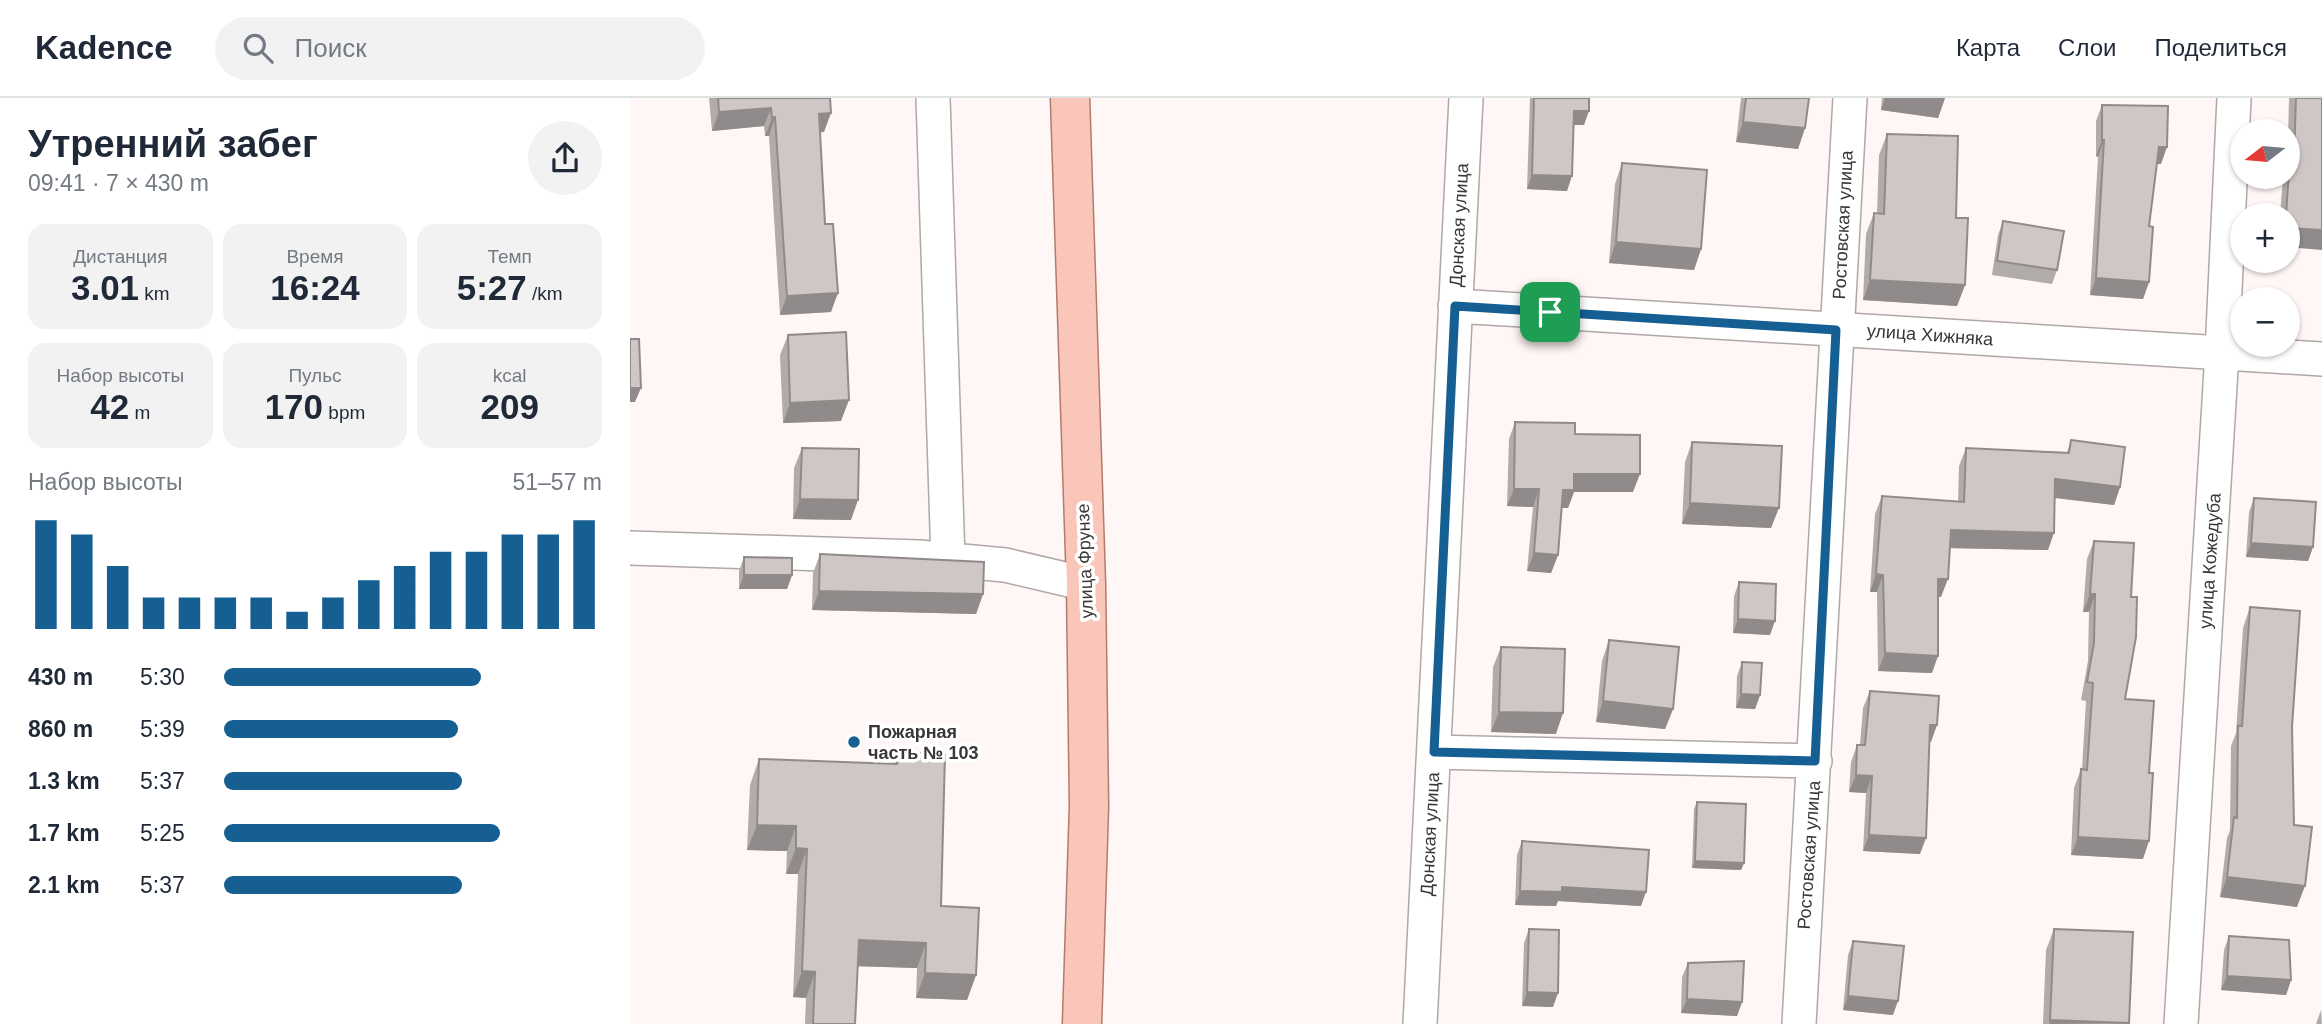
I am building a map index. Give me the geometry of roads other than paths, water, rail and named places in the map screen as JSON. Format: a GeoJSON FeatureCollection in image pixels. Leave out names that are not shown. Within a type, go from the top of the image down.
{"type":"FeatureCollection","features":[{"type":"Feature","properties":{"kind":"main road","name":"улица Фрунзе"},"geometry":{"type":"LineString","coordinates":[[1070,98],[1086,584],[1089,806],[1082,1024]]}},
{"type":"Feature","properties":{"kind":"street"},"geometry":{"type":"LineString","coordinates":[[933,98],[948,560]]}},
{"type":"Feature","properties":{"kind":"street","name":"Донская улица"},"geometry":{"type":"LineString","coordinates":[[1420,1024],[1466,98]]}},
{"type":"Feature","properties":{"kind":"street","name":"Ростовская улица"},"geometry":{"type":"LineString","coordinates":[[1799,1024],[1850,98]]}},
{"type":"Feature","properties":{"kind":"street","name":"улица Кожедуба"},"geometry":{"type":"LineString","coordinates":[[2181,1024],[2222,353],[2234,98]]}},
{"type":"Feature","properties":{"kind":"street","name":"улица Хижняка"},"geometry":{"type":"LineString","coordinates":[[1455,306],[2322,359]]}},
{"type":"Feature","properties":{"kind":"street"},"geometry":{"type":"LineString","coordinates":[[630,548],[948,560],[1005,565],[1086,584]]}},
{"type":"Feature","properties":{"kind":"street"},"geometry":{"type":"LineString","coordinates":[[1434,752],[1815,761]]}},
{"type":"Feature","properties":{"kind":"place","name":"Пожарная часть № 103"},"geometry":{"type":"Point","coordinates":[854,742]}}]}
